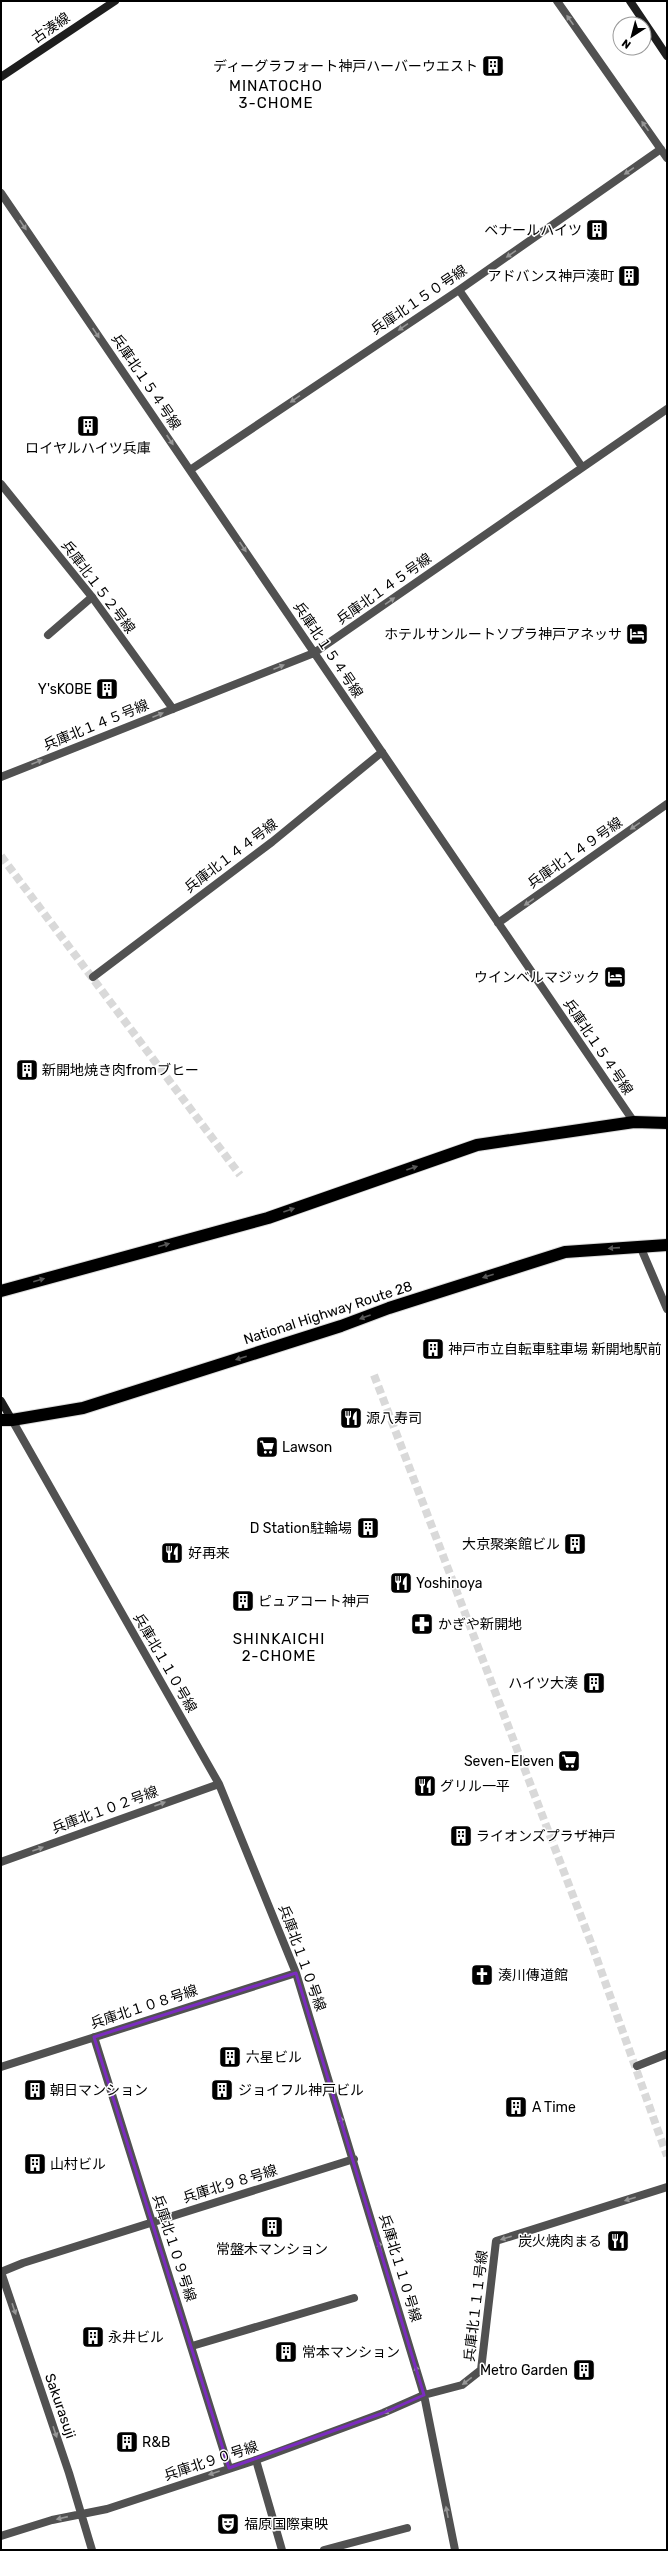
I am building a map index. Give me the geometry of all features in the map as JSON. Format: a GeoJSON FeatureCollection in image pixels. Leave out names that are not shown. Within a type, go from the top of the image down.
{"type":"FeatureCollection","features":[{"type":"Feature","properties":{"kind":"highway"},"geometry":{"type":"LineString","coordinates":[[1,1291],[268,1218],[477,1145],[634,1122],[667,1123]]}},
{"type":"Feature","properties":{"kind":"highway","name":"National Highway Route 28"},"geometry":{"type":"LineString","coordinates":[[6,1420],[83,1408],[341,1326],[389,1308],[564,1252],[640,1246],[667,1246]]}},
{"type":"Feature","properties":{"kind":"street","name":"古湊線"},"geometry":{"type":"LineString","coordinates":[[1,77],[115,1]]}},
{"type":"Feature","properties":{"kind":"street"},"geometry":{"type":"LineString","coordinates":[[557,1],[667,158]]}},
{"type":"Feature","properties":{"kind":"street"},"geometry":{"type":"LineString","coordinates":[[630,1],[667,56]]}},
{"type":"Feature","properties":{"kind":"street","name":"兵庫北１５０号線"},"geometry":{"type":"LineString","coordinates":[[190,470],[459,290],[661,149]]}},
{"type":"Feature","properties":{"kind":"street","name":"兵庫北１５４号線"},"geometry":{"type":"LineString","coordinates":[[1,193],[634,1122]]}},
{"type":"Feature","properties":{"kind":"street"},"geometry":{"type":"LineString","coordinates":[[459,290],[582,467]]}},
{"type":"Feature","properties":{"kind":"street","name":"兵庫北１４５号線"},"geometry":{"type":"LineString","coordinates":[[1,777],[314,653],[667,409]]}},
{"type":"Feature","properties":{"kind":"street","name":"兵庫北１５２号線"},"geometry":{"type":"LineString","coordinates":[[1,484],[92,597],[172,709]]}},
{"type":"Feature","properties":{"kind":"street"},"geometry":{"type":"LineString","coordinates":[[48,635],[92,597]]}},
{"type":"Feature","properties":{"kind":"street","name":"兵庫北１４４号線"},"geometry":{"type":"LineString","coordinates":[[93,977],[272,842],[382,752]]}},
{"type":"Feature","properties":{"kind":"street","name":"兵庫北１４９号線"},"geometry":{"type":"LineString","coordinates":[[498,924],[667,804]]}},
{"type":"Feature","properties":{"kind":"street"},"geometry":{"type":"LineString","coordinates":[[640,1246],[667,1309]]}},
{"type":"Feature","properties":{"kind":"street"},"geometry":{"type":"LineString","coordinates":[[1,1401],[6,1420]]}},
{"type":"Feature","properties":{"kind":"street","name":"兵庫北１１０号線"},"geometry":{"type":"LineString","coordinates":[[6,1420],[219,1784],[296,1973],[354,2159],[424,2395],[455,2550]]}},
{"type":"Feature","properties":{"kind":"street","name":"兵庫北１０２号線"},"geometry":{"type":"LineString","coordinates":[[1,1862],[219,1784]]}},
{"type":"Feature","properties":{"kind":"street","name":"兵庫北１０８号線"},"geometry":{"type":"LineString","coordinates":[[1,2067],[296,1973]]}},
{"type":"Feature","properties":{"kind":"street","name":"兵庫北１０９号線"},"geometry":{"type":"LineString","coordinates":[[94,2037],[229,2468]]}},
{"type":"Feature","properties":{"kind":"street"},"geometry":{"type":"LineString","coordinates":[[637,2066],[667,2054]]}},
{"type":"Feature","properties":{"kind":"street","name":"兵庫北９８号線"},"geometry":{"type":"LineString","coordinates":[[1,2272],[23,2263],[354,2159]]}},
{"type":"Feature","properties":{"kind":"street","name":"兵庫北１１１号線"},"geometry":{"type":"LineString","coordinates":[[424,2395],[462,2385],[482,2370],[496,2241],[667,2187]]}},
{"type":"Feature","properties":{"kind":"street","name":"Sakurasuji"},"geometry":{"type":"LineString","coordinates":[[1,2272],[70,2474],[80,2513],[92,2550]]}},
{"type":"Feature","properties":{"kind":"street"},"geometry":{"type":"LineString","coordinates":[[192,2346],[354,2298]]}},
{"type":"Feature","properties":{"kind":"street","name":"兵庫北９０号線"},"geometry":{"type":"LineString","coordinates":[[1,2536],[80,2513],[107,2509],[256,2460],[383,2413],[424,2395]]}},
{"type":"Feature","properties":{"kind":"street"},"geometry":{"type":"LineString","coordinates":[[256,2460],[282,2550]]}},
{"type":"Feature","properties":{"kind":"street"},"geometry":{"type":"LineString","coordinates":[[324,2550],[407,2528]]}},
{"type":"Feature","properties":{"kind":"highlighted area"},"geometry":{"type":"Polygon","coordinates":[[[296,1973],[424,2395],[383,2413],[229,2468],[94,2037],[296,1973]]]}},
{"type":"Feature","properties":{"kind":"tunnel"},"geometry":{"type":"LineString","coordinates":[[1,856],[240,1175]]}},
{"type":"Feature","properties":{"kind":"tunnel"},"geometry":{"type":"LineString","coordinates":[[374,1375],[593,1948],[667,2156]]}},
{"type":"Feature","properties":{"kind":"place","name":"ディーグラフォート神戸ハーバーウエスト"},"geometry":{"type":"Point","coordinates":[493,66]}},
{"type":"Feature","properties":{"kind":"place","name":"ベナールハイツ"},"geometry":{"type":"Point","coordinates":[597,230]}},
{"type":"Feature","properties":{"kind":"place","name":"アドバンス神戸湊町"},"geometry":{"type":"Point","coordinates":[629,276]}},
{"type":"Feature","properties":{"kind":"place","name":"ロイヤルハイツ兵庫"},"geometry":{"type":"Point","coordinates":[88,426]}},
{"type":"Feature","properties":{"kind":"place","name":"ホテルサンルートソプラ神戸アネッサ"},"geometry":{"type":"Point","coordinates":[637,634]}},
{"type":"Feature","properties":{"kind":"place","name":"Y'sKOBE"},"geometry":{"type":"Point","coordinates":[107,689]}},
{"type":"Feature","properties":{"kind":"place","name":"ウインベルマジック"},"geometry":{"type":"Point","coordinates":[615,977]}},
{"type":"Feature","properties":{"kind":"place","name":"新開地焼き肉fromブヒー"},"geometry":{"type":"Point","coordinates":[27,1070]}},
{"type":"Feature","properties":{"kind":"place","name":"神戸市立自転車駐車場 新開地駅前"},"geometry":{"type":"Point","coordinates":[433,1349]}},
{"type":"Feature","properties":{"kind":"place","name":"源八寿司"},"geometry":{"type":"Point","coordinates":[351,1418]}},
{"type":"Feature","properties":{"kind":"place","name":"Lawson"},"geometry":{"type":"Point","coordinates":[267,1447]}},
{"type":"Feature","properties":{"kind":"place","name":"D Station駐輪場"},"geometry":{"type":"Point","coordinates":[368,1528]}},
{"type":"Feature","properties":{"kind":"place","name":"大京聚楽館ビル"},"geometry":{"type":"Point","coordinates":[575,1544]}},
{"type":"Feature","properties":{"kind":"place","name":"好再来"},"geometry":{"type":"Point","coordinates":[172,1553]}},
{"type":"Feature","properties":{"kind":"place","name":"Yoshinoya"},"geometry":{"type":"Point","coordinates":[401,1583]}},
{"type":"Feature","properties":{"kind":"place","name":"ピュアコート神戸"},"geometry":{"type":"Point","coordinates":[243,1601]}},
{"type":"Feature","properties":{"kind":"place","name":"かぎや新開地"},"geometry":{"type":"Point","coordinates":[422,1624]}},
{"type":"Feature","properties":{"kind":"place","name":"ハイツ大湊"},"geometry":{"type":"Point","coordinates":[594,1683]}},
{"type":"Feature","properties":{"kind":"place","name":"Seven-Eleven"},"geometry":{"type":"Point","coordinates":[569,1761]}},
{"type":"Feature","properties":{"kind":"place","name":"グリル一平"},"geometry":{"type":"Point","coordinates":[425,1786]}},
{"type":"Feature","properties":{"kind":"place","name":"ライオンズプラザ神戸"},"geometry":{"type":"Point","coordinates":[461,1836]}},
{"type":"Feature","properties":{"kind":"place","name":"湊川傳道館"},"geometry":{"type":"Point","coordinates":[482,1975]}},
{"type":"Feature","properties":{"kind":"place","name":"六星ビル"},"geometry":{"type":"Point","coordinates":[230,2057]}},
{"type":"Feature","properties":{"kind":"place","name":"朝日マンション"},"geometry":{"type":"Point","coordinates":[35,2090]}},
{"type":"Feature","properties":{"kind":"place","name":"ジョイフル神戸ビル"},"geometry":{"type":"Point","coordinates":[222,2090]}},
{"type":"Feature","properties":{"kind":"place","name":"A Time"},"geometry":{"type":"Point","coordinates":[516,2107]}},
{"type":"Feature","properties":{"kind":"place","name":"山村ビル"},"geometry":{"type":"Point","coordinates":[35,2164]}},
{"type":"Feature","properties":{"kind":"place","name":"常盤木マンション"},"geometry":{"type":"Point","coordinates":[272,2227]}},
{"type":"Feature","properties":{"kind":"place","name":"炭火焼肉まる"},"geometry":{"type":"Point","coordinates":[618,2241]}},
{"type":"Feature","properties":{"kind":"place","name":"永井ビル"},"geometry":{"type":"Point","coordinates":[93,2337]}},
{"type":"Feature","properties":{"kind":"place","name":"常本マンション"},"geometry":{"type":"Point","coordinates":[286,2352]}},
{"type":"Feature","properties":{"kind":"place","name":"Metro Garden"},"geometry":{"type":"Point","coordinates":[584,2370]}},
{"type":"Feature","properties":{"kind":"place","name":"R&B"},"geometry":{"type":"Point","coordinates":[127,2442]}},
{"type":"Feature","properties":{"kind":"place","name":"福原国際東映"},"geometry":{"type":"Point","coordinates":[228,2524]}},
{"type":"Feature","properties":{"kind":"district","name":"MINATOCHO 3-CHOME"},"geometry":{"type":"Point","coordinates":[276,94]}},
{"type":"Feature","properties":{"kind":"district","name":"SHINKAICHI 2-CHOME"},"geometry":{"type":"Point","coordinates":[279,1648]}}]}
